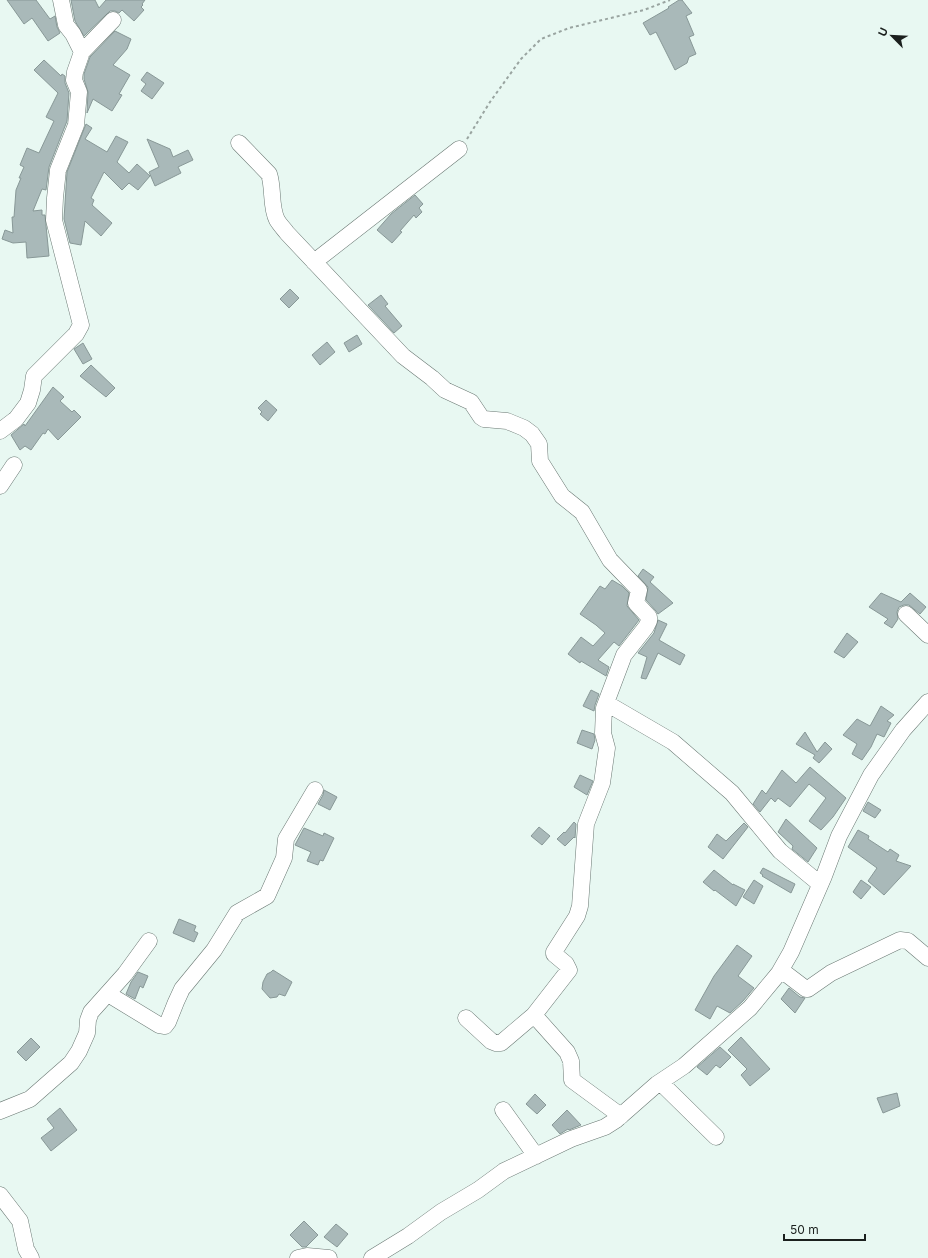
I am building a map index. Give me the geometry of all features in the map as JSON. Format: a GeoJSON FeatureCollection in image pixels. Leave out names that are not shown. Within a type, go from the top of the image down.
{"type":"FeatureCollection","features":[{"type":"Feature","properties":{"kind":"street"},"geometry":{"type":"LineString","coordinates":[[61,0],[66,25],[73,34],[82,52]]}},
{"type":"Feature","properties":{"kind":"street"},"geometry":{"type":"LineString","coordinates":[[0,431],[16,419],[28,403],[34,376],[76,334],[81,324],[54,220],[58,170],[76,125],[79,92],[74,80],[75,72],[82,52],[114,20]]}},
{"type":"Feature","properties":{"kind":"street"},"geometry":{"type":"LineString","coordinates":[[239,143],[269,174],[277,221],[403,356],[445,390],[471,402],[484,419],[507,421],[524,428],[532,434],[539,444],[540,462],[559,492],[582,512],[610,560],[639,590],[636,603],[648,618],[649,622],[646,627],[624,655],[604,711],[603,733],[607,748],[601,785],[588,815],[586,824],[580,906],[577,916],[554,952],[554,954],[566,964],[569,970],[534,1015],[501,1043],[491,1041],[466,1018]]}},
{"type":"Feature","properties":{"kind":"street"},"geometry":{"type":"LineString","coordinates":[[314,262],[460,150]]}},
{"type":"Feature","properties":{"kind":"street"},"geometry":{"type":"LineString","coordinates":[[0,486],[14,465]]}},
{"type":"Feature","properties":{"kind":"street"},"geometry":{"type":"LineString","coordinates":[[906,614],[928,635]]}},
{"type":"Feature","properties":{"kind":"street"},"geometry":{"type":"LineString","coordinates":[[372,1258],[408,1236],[441,1212],[478,1190],[504,1171],[571,1139],[605,1127],[621,1116],[660,1082],[684,1066],[750,1008],[781,970],[800,931],[839,836],[871,775],[903,730],[928,702]]}},
{"type":"Feature","properties":{"kind":"street"},"geometry":{"type":"LineString","coordinates":[[606,703],[674,742],[732,793],[780,851],[820,884]]}},
{"type":"Feature","properties":{"kind":"street"},"geometry":{"type":"LineString","coordinates":[[108,994],[159,1025],[165,1026],[182,989],[214,950],[237,913],[267,896],[284,858],[286,839],[315,790]]}},
{"type":"Feature","properties":{"kind":"street"},"geometry":{"type":"LineString","coordinates":[[781,970],[808,989],[831,973],[900,940],[908,941],[928,958]]}},
{"type":"Feature","properties":{"kind":"street"},"geometry":{"type":"LineString","coordinates":[[0,1111],[30,1099],[71,1063],[79,1051],[87,1033],[88,1020],[91,1012],[125,974],[149,941]]}},
{"type":"Feature","properties":{"kind":"street"},"geometry":{"type":"LineString","coordinates":[[534,1015],[567,1052],[571,1061],[572,1080],[621,1116]]}},
{"type":"Feature","properties":{"kind":"street"},"geometry":{"type":"LineString","coordinates":[[660,1082],[716,1137]]}},
{"type":"Feature","properties":{"kind":"street"},"geometry":{"type":"LineString","coordinates":[[503,1110],[536,1156]]}},
{"type":"Feature","properties":{"kind":"street"},"geometry":{"type":"LineString","coordinates":[[0,1195],[20,1221],[26,1249],[31,1258]]}},
{"type":"Feature","properties":{"kind":"street"},"geometry":{"type":"LineString","coordinates":[[298,1258],[307,1256],[329,1258]]}},
{"type":"Feature","properties":{"kind":"path"},"geometry":{"type":"LineString","coordinates":[[460,150],[493,97],[522,59],[541,39],[569,28],[644,10],[670,0]]}},
{"type":"Feature","properties":{"kind":"building"},"geometry":{"type":"Polygon","coordinates":[[[7,0],[36,0],[50,19],[55,16],[60,33],[48,41],[32,18],[24,24],[7,0]]]}},
{"type":"Feature","properties":{"kind":"building"},"geometry":{"type":"Polygon","coordinates":[[[71,0],[95,0],[99,8],[106,0],[145,0],[141,7],[144,10],[134,21],[122,10],[119,13],[110,11],[84,36],[75,21],[71,0]]]}},
{"type":"Feature","properties":{"kind":"building"},"geometry":{"type":"Polygon","coordinates":[[[679,0],[682,0],[692,13],[686,16],[694,35],[689,37],[696,54],[689,57],[687,63],[675,70],[656,32],[650,35],[643,23],[669,8],[668,7],[679,0]]]}},
{"type":"Feature","properties":{"kind":"building"},"geometry":{"type":"Polygon","coordinates":[[[115,31],[131,39],[127,49],[113,65],[130,75],[119,94],[122,95],[112,111],[93,99],[87,113],[88,92],[84,74],[90,57],[115,31]]]}},
{"type":"Feature","properties":{"kind":"building"},"geometry":{"type":"Polygon","coordinates":[[[44,60],[61,76],[62,74],[65,76],[65,83],[69,93],[67,121],[49,167],[46,190],[42,189],[33,211],[42,210],[42,215],[45,215],[49,256],[27,258],[26,242],[13,243],[2,239],[5,230],[13,233],[12,217],[14,217],[16,190],[24,167],[20,165],[27,148],[39,153],[54,121],[46,117],[58,93],[34,70],[44,60]]]}},
{"type":"Feature","properties":{"kind":"building"},"geometry":{"type":"Polygon","coordinates":[[[147,72],[164,83],[152,99],[141,91],[146,84],[141,80],[147,72]]]}},
{"type":"Feature","properties":{"kind":"building"},"geometry":{"type":"Polygon","coordinates":[[[86,124],[92,128],[85,139],[107,152],[116,136],[128,142],[117,162],[129,173],[137,164],[150,176],[138,190],[129,183],[122,190],[104,172],[91,198],[94,200],[92,205],[112,223],[101,236],[85,221],[81,245],[70,243],[64,219],[67,172],[86,124]]]}},
{"type":"Feature","properties":{"kind":"building"},"geometry":{"type":"Polygon","coordinates":[[[147,139],[170,149],[173,157],[188,150],[193,160],[178,167],[181,173],[155,186],[149,172],[159,167],[147,139]]]}},
{"type":"Feature","properties":{"kind":"building"},"geometry":{"type":"Polygon","coordinates":[[[415,195],[423,204],[419,208],[422,212],[416,218],[414,215],[392,243],[377,230],[391,214],[415,195]]]}},
{"type":"Feature","properties":{"kind":"building"},"geometry":{"type":"Polygon","coordinates":[[[290,289],[299,298],[289,308],[280,299],[290,289]]]}},
{"type":"Feature","properties":{"kind":"building"},"geometry":{"type":"Polygon","coordinates":[[[381,295],[388,304],[385,306],[402,326],[394,333],[368,305],[381,295]]]}},
{"type":"Feature","properties":{"kind":"building"},"geometry":{"type":"Polygon","coordinates":[[[357,335],[362,344],[349,352],[344,343],[357,335]]]}},
{"type":"Feature","properties":{"kind":"building"},"geometry":{"type":"Polygon","coordinates":[[[327,342],[335,352],[320,365],[312,355],[327,342]]]}},
{"type":"Feature","properties":{"kind":"building"},"geometry":{"type":"Polygon","coordinates":[[[83,343],[92,359],[83,364],[74,349],[83,343]]]}},
{"type":"Feature","properties":{"kind":"building"},"geometry":{"type":"Polygon","coordinates":[[[91,365],[115,388],[106,397],[80,376],[91,365]]]}},
{"type":"Feature","properties":{"kind":"building"},"geometry":{"type":"Polygon","coordinates":[[[53,387],[64,397],[60,401],[72,412],[74,410],[81,417],[58,440],[48,429],[45,434],[43,433],[31,450],[25,446],[20,450],[11,435],[24,424],[25,426],[53,387]]]}},
{"type":"Feature","properties":{"kind":"building"},"geometry":{"type":"Polygon","coordinates":[[[266,400],[277,410],[268,421],[260,414],[262,412],[258,408],[266,400]]]}},
{"type":"Feature","properties":{"kind":"building"},"geometry":{"type":"Polygon","coordinates":[[[643,569],[654,577],[650,582],[673,603],[658,614],[646,600],[648,587],[638,576],[643,569]]]}},
{"type":"Feature","properties":{"kind":"building"},"geometry":{"type":"Polygon","coordinates":[[[612,580],[622,586],[629,593],[627,606],[639,620],[619,646],[614,642],[598,660],[609,667],[606,676],[581,661],[580,663],[568,654],[581,637],[593,646],[605,633],[580,614],[600,586],[605,589],[612,580]]]}},
{"type":"Feature","properties":{"kind":"building"},"geometry":{"type":"Polygon","coordinates":[[[881,593],[901,602],[910,593],[926,607],[920,614],[909,605],[899,607],[897,612],[898,619],[892,628],[884,623],[888,619],[869,607],[881,593]]]}},
{"type":"Feature","properties":{"kind":"building"},"geometry":{"type":"Polygon","coordinates":[[[658,620],[667,624],[659,640],[685,655],[680,665],[658,653],[646,679],[641,678],[647,657],[638,653],[654,633],[658,620]]]}},
{"type":"Feature","properties":{"kind":"building"},"geometry":{"type":"Polygon","coordinates":[[[847,633],[858,642],[844,658],[834,652],[847,633]]]}},
{"type":"Feature","properties":{"kind":"building"},"geometry":{"type":"Polygon","coordinates":[[[591,690],[599,694],[594,711],[583,706],[591,690]]]}},
{"type":"Feature","properties":{"kind":"building"},"geometry":{"type":"Polygon","coordinates":[[[881,706],[894,715],[887,721],[891,723],[884,737],[877,734],[871,747],[862,760],[852,754],[857,744],[843,735],[857,719],[870,726],[881,706]]]}},
{"type":"Feature","properties":{"kind":"building"},"geometry":{"type":"Polygon","coordinates":[[[582,730],[594,734],[595,740],[592,749],[577,743],[582,730]]]}},
{"type":"Feature","properties":{"kind":"building"},"geometry":{"type":"Polygon","coordinates":[[[805,732],[817,752],[825,742],[832,749],[819,763],[813,758],[815,755],[796,744],[805,732]]]}},
{"type":"Feature","properties":{"kind":"building"},"geometry":{"type":"Polygon","coordinates":[[[810,767],[846,798],[833,817],[821,830],[809,821],[826,798],[809,784],[790,807],[778,798],[775,802],[771,798],[760,812],[753,804],[762,790],[766,794],[782,770],[796,783],[810,767]]]}},
{"type":"Feature","properties":{"kind":"building"},"geometry":{"type":"Polygon","coordinates":[[[580,775],[593,781],[587,795],[574,787],[580,775]]]}},
{"type":"Feature","properties":{"kind":"building"},"geometry":{"type":"Polygon","coordinates":[[[324,790],[337,797],[330,810],[318,804],[324,790]]]}},
{"type":"Feature","properties":{"kind":"building"},"geometry":{"type":"Polygon","coordinates":[[[868,802],[881,810],[875,818],[863,811],[868,802]]]}},
{"type":"Feature","properties":{"kind":"building"},"geometry":{"type":"Polygon","coordinates":[[[786,819],[817,848],[808,862],[792,849],[793,846],[778,832],[786,819]]]}},
{"type":"Feature","properties":{"kind":"building"},"geometry":{"type":"Polygon","coordinates":[[[574,822],[576,824],[575,838],[574,837],[565,846],[557,839],[564,832],[565,833],[574,822]]]}},
{"type":"Feature","properties":{"kind":"building"},"geometry":{"type":"Polygon","coordinates":[[[744,823],[748,827],[723,859],[708,847],[717,834],[726,841],[744,823]]]}},
{"type":"Feature","properties":{"kind":"building"},"geometry":{"type":"Polygon","coordinates":[[[539,827],[550,836],[542,845],[531,836],[539,827]]]}},
{"type":"Feature","properties":{"kind":"building"},"geometry":{"type":"Polygon","coordinates":[[[304,828],[323,836],[324,833],[334,838],[323,861],[320,860],[318,865],[307,861],[311,852],[295,845],[304,828]]]}},
{"type":"Feature","properties":{"kind":"building"},"geometry":{"type":"Polygon","coordinates":[[[858,830],[869,836],[868,839],[888,852],[890,849],[899,855],[896,861],[911,866],[884,895],[868,881],[877,868],[848,847],[858,830]]]}},
{"type":"Feature","properties":{"kind":"building"},"geometry":{"type":"Polygon","coordinates":[[[763,868],[795,884],[791,893],[762,876],[763,875],[760,873],[763,868]]]}},
{"type":"Feature","properties":{"kind":"building"},"geometry":{"type":"Polygon","coordinates":[[[714,870],[733,885],[745,890],[736,906],[703,882],[714,870]]]}},
{"type":"Feature","properties":{"kind":"building"},"geometry":{"type":"Polygon","coordinates":[[[754,880],[763,886],[754,904],[743,897],[754,880]]]}},
{"type":"Feature","properties":{"kind":"building"},"geometry":{"type":"Polygon","coordinates":[[[861,880],[871,887],[861,899],[853,892],[861,880]]]}},
{"type":"Feature","properties":{"kind":"building"},"geometry":{"type":"Polygon","coordinates":[[[179,919],[196,926],[194,931],[198,933],[194,942],[173,933],[179,919]]]}},
{"type":"Feature","properties":{"kind":"building"},"geometry":{"type":"Polygon","coordinates":[[[737,945],[752,956],[738,976],[754,988],[730,1013],[717,1006],[710,1019],[695,1010],[714,976],[737,945]]]}},
{"type":"Feature","properties":{"kind":"building"},"geometry":{"type":"Polygon","coordinates":[[[273,970],[292,982],[285,996],[279,994],[277,997],[270,998],[262,989],[263,982],[267,974],[273,970]]]}},
{"type":"Feature","properties":{"kind":"building"},"geometry":{"type":"Polygon","coordinates":[[[138,972],[148,976],[143,988],[140,986],[135,999],[126,994],[131,982],[138,972]]]}},
{"type":"Feature","properties":{"kind":"building"},"geometry":{"type":"Polygon","coordinates":[[[789,988],[800,997],[805,998],[795,1013],[781,999],[789,988]]]}},
{"type":"Feature","properties":{"kind":"building"},"geometry":{"type":"Polygon","coordinates":[[[741,1037],[770,1069],[750,1086],[741,1075],[747,1069],[728,1050],[741,1037]]]}},
{"type":"Feature","properties":{"kind":"building"},"geometry":{"type":"Polygon","coordinates":[[[31,1038],[40,1047],[26,1061],[17,1052],[31,1038]]]}},
{"type":"Feature","properties":{"kind":"building"},"geometry":{"type":"Polygon","coordinates":[[[720,1047],[731,1057],[720,1068],[716,1065],[707,1075],[697,1067],[720,1047]]]}},
{"type":"Feature","properties":{"kind":"building"},"geometry":{"type":"Polygon","coordinates":[[[897,1093],[900,1106],[883,1113],[877,1098],[897,1093]]]}},
{"type":"Feature","properties":{"kind":"building"},"geometry":{"type":"Polygon","coordinates":[[[535,1094],[546,1105],[537,1114],[526,1104],[535,1094]]]}},
{"type":"Feature","properties":{"kind":"building"},"geometry":{"type":"Polygon","coordinates":[[[60,1108],[77,1130],[51,1151],[41,1138],[54,1128],[47,1119],[60,1108]]]}},
{"type":"Feature","properties":{"kind":"building"},"geometry":{"type":"Polygon","coordinates":[[[567,1110],[581,1125],[569,1130],[568,1129],[560,1134],[552,1125],[567,1110]]]}},
{"type":"Feature","properties":{"kind":"building"},"geometry":{"type":"Polygon","coordinates":[[[304,1221],[318,1235],[306,1247],[302,1247],[290,1235],[304,1221]]]}},
{"type":"Feature","properties":{"kind":"building"},"geometry":{"type":"Polygon","coordinates":[[[336,1224],[348,1234],[337,1247],[324,1237],[336,1224]]]}}]}
